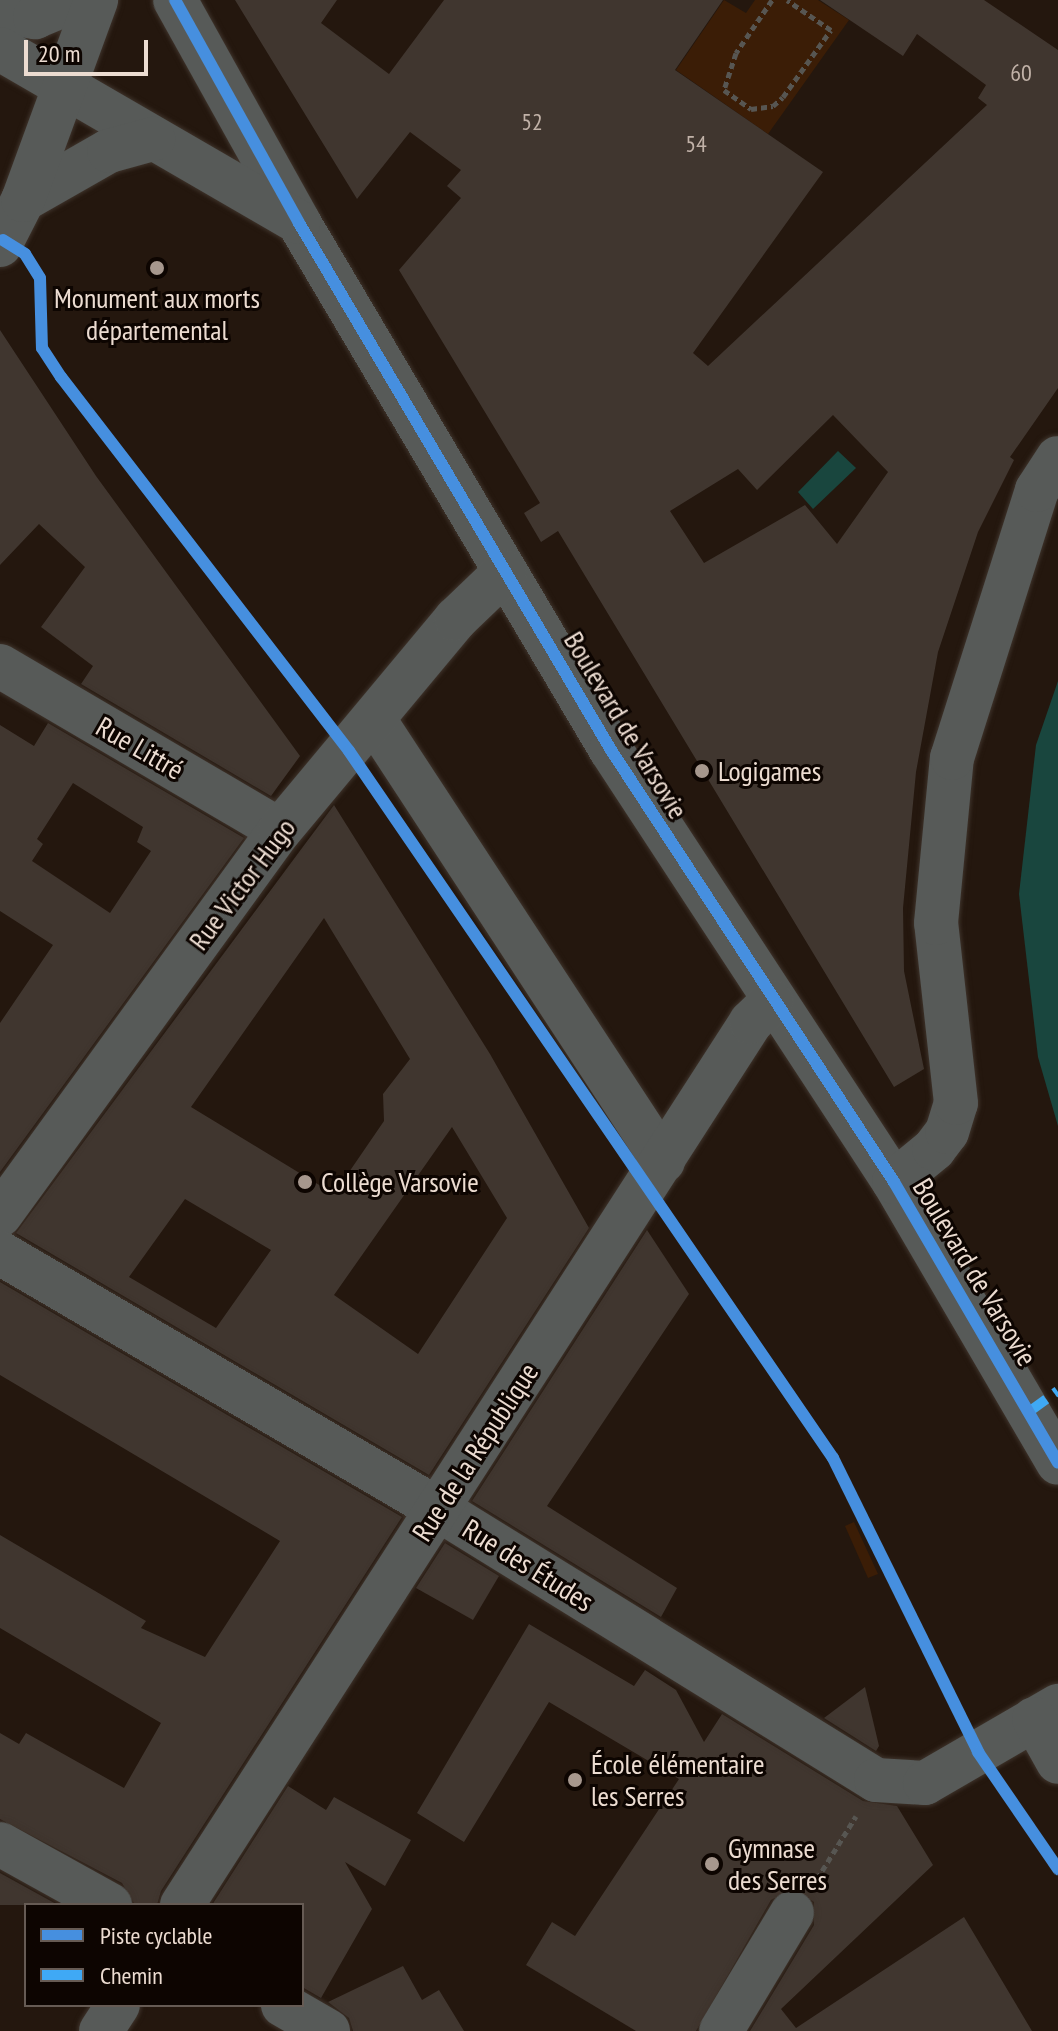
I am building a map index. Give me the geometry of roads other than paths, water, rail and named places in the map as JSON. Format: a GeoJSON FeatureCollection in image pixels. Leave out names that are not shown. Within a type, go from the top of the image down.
{"type":"FeatureCollection","features":[{"type":"Feature","properties":{"kind":"street"},"geometry":{"type":"LineString","coordinates":[[0,11],[35,17],[76,0]]}},
{"type":"Feature","properties":{"kind":"street"},"geometry":{"type":"LineString","coordinates":[[0,245],[12,191],[65,88],[96,0]]}},
{"type":"Feature","properties":{"kind":"street","name":"Boulevard de Varsovie"},"geometry":{"type":"LineString","coordinates":[[175,0],[299,223],[505,572],[772,1002],[894,1182],[1058,1463]]}},
{"type":"Feature","properties":{"kind":"street","name":"Boulevard de Varsovie"},"geometry":{"type":"LineString","coordinates":[[0,49],[299,223]]}},
{"type":"Feature","properties":{"kind":"street"},"geometry":{"type":"LineString","coordinates":[[12,191],[109,151],[153,139]]}},
{"type":"Feature","properties":{"kind":"street"},"geometry":{"type":"LineString","coordinates":[[894,1182],[934,1149],[947,1132],[956,1103],[936,923],[952,758],[1037,490],[1058,458]]}},
{"type":"Feature","properties":{"kind":"street","name":"Rue Victor Hugo"},"geometry":{"type":"LineString","coordinates":[[0,1215],[280,830],[375,721],[456,619],[505,572]]}},
{"type":"Feature","properties":{"kind":"street","name":"Rue Littré"},"geometry":{"type":"LineString","coordinates":[[0,666],[280,830]]}},
{"type":"Feature","properties":{"kind":"street"},"geometry":{"type":"LineString","coordinates":[[375,721],[663,1161]]}},
{"type":"Feature","properties":{"kind":"street","name":"Rue de la République"},"geometry":{"type":"LineString","coordinates":[[183,1903],[751,1022],[772,1002]]}},
{"type":"Feature","properties":{"kind":"street","name":"Rue des Études"},"geometry":{"type":"LineString","coordinates":[[0,1253],[438,1509],[876,1780],[925,1783],[1046,1712]]}},
{"type":"Feature","properties":{"kind":"street"},"geometry":{"type":"LineString","coordinates":[[1046,1712],[1058,1762]]}},
{"type":"Feature","properties":{"kind":"street"},"geometry":{"type":"LineString","coordinates":[[0,1844],[106,1903]]}},
{"type":"Feature","properties":{"kind":"street"},"geometry":{"type":"LineString","coordinates":[[721,2031],[792,1913]]}},
{"type":"Feature","properties":{"kind":"street"},"geometry":{"type":"LineString","coordinates":[[101,2031],[117,2007]]}},
{"type":"Feature","properties":{"kind":"street"},"geometry":{"type":"LineString","coordinates":[[286,2007],[328,2031]]}},
{"type":"Feature","properties":{"kind":"water"},"geometry":{"type":"Polygon","coordinates":[[[838,451],[856,468],[813,509],[798,492],[838,451]]]}},
{"type":"Feature","properties":{"kind":"water"},"geometry":{"type":"Polygon","coordinates":[[[1058,681],[1058,1126],[1038,1057],[1019,894],[1036,745],[1058,681]]]}},
{"type":"Feature","properties":{"kind":"place","name":"Monument aux morts départemental"},"geometry":{"type":"Point","coordinates":[157,268]}},
{"type":"Feature","properties":{"kind":"place","name":"Logigames"},"geometry":{"type":"Point","coordinates":[702,771]}},
{"type":"Feature","properties":{"kind":"place","name":"Collège Varsovie"},"geometry":{"type":"Point","coordinates":[305,1182]}},
{"type":"Feature","properties":{"kind":"place","name":"École élémentaire les Serres"},"geometry":{"type":"Point","coordinates":[575,1780]}},
{"type":"Feature","properties":{"kind":"place","name":"Gymnase des Serres"},"geometry":{"type":"Point","coordinates":[712,1864]}}]}
